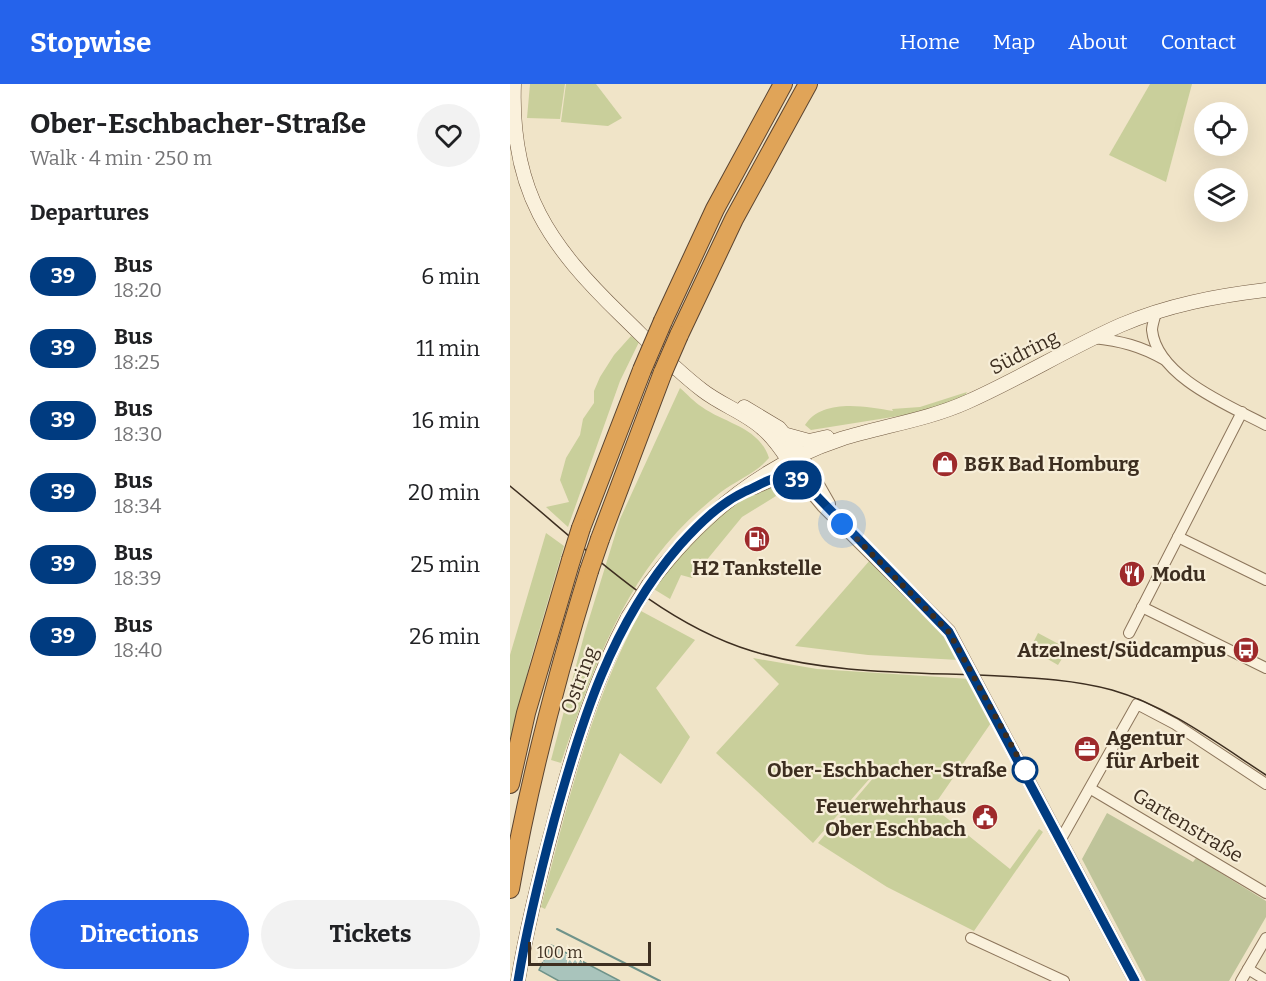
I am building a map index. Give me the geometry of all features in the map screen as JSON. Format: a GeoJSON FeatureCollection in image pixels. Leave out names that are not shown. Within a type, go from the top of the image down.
{"type":"FeatureCollection","features":[{"type":"Feature","properties":{"kind":"highway"},"geometry":{"type":"LineString","coordinates":[[510,784],[526,713],[581,528],[642,370],[715,209],[783,84]]}},
{"type":"Feature","properties":{"kind":"highway"},"geometry":{"type":"LineString","coordinates":[[510,889],[527,801],[549,712],[600,539],[679,335],[739,209],[808,84]]}},
{"type":"Feature","properties":{"kind":"main road"},"geometry":{"type":"LineString","coordinates":[[514,84],[511,123],[520,179],[543,230],[598,292],[679,371],[712,398],[763,428],[795,458]]}},
{"type":"Feature","properties":{"kind":"main road","name":"Südring"},"geometry":{"type":"LineString","coordinates":[[795,458],[964,403],[1093,338],[1156,312],[1211,298],[1266,290]]}},
{"type":"Feature","properties":{"kind":"main road"},"geometry":{"type":"LineString","coordinates":[[712,398],[749,409],[787,435],[809,441],[866,427],[888,426]]}},
{"type":"Feature","properties":{"kind":"main road"},"geometry":{"type":"LineString","coordinates":[[787,435],[795,458]]}},
{"type":"Feature","properties":{"kind":"main road","name":"Ostring"},"geometry":{"type":"LineString","coordinates":[[518,981],[533,897],[584,718],[608,657],[628,617],[648,584],[687,537],[731,498],[795,458]]}},
{"type":"Feature","properties":{"kind":"street"},"geometry":{"type":"LineString","coordinates":[[1156,312],[1152,330],[1168,362],[1187,383],[1266,425]]}},
{"type":"Feature","properties":{"kind":"street"},"geometry":{"type":"LineString","coordinates":[[1093,338],[1125,342],[1145,348],[1168,362]]}},
{"type":"Feature","properties":{"kind":"street"},"geometry":{"type":"LineString","coordinates":[[1129,633],[1242,412]]}},
{"type":"Feature","properties":{"kind":"street"},"geometry":{"type":"LineString","coordinates":[[795,458],[803,482]]}},
{"type":"Feature","properties":{"kind":"street"},"geometry":{"type":"LineString","coordinates":[[795,458],[833,514]]}},
{"type":"Feature","properties":{"kind":"street"},"geometry":{"type":"LineString","coordinates":[[731,498],[778,477],[791,477],[803,482],[949,632],[1135,981]]}},
{"type":"Feature","properties":{"kind":"street"},"geometry":{"type":"LineString","coordinates":[[1178,537],[1266,580]]}},
{"type":"Feature","properties":{"kind":"street"},"geometry":{"type":"LineString","coordinates":[[1142,607],[1266,668]]}},
{"type":"Feature","properties":{"kind":"street"},"geometry":{"type":"LineString","coordinates":[[1061,839],[1137,704],[1175,724],[1266,784]]}},
{"type":"Feature","properties":{"kind":"street","name":"Gartenstraße"},"geometry":{"type":"LineString","coordinates":[[1091,789],[1266,893]]}},
{"type":"Feature","properties":{"kind":"street"},"geometry":{"type":"LineString","coordinates":[[971,938],[1064,981]]}},
{"type":"Feature","properties":{"kind":"street"},"geometry":{"type":"LineString","coordinates":[[1241,981],[1266,938]]}},
{"type":"Feature","properties":{"kind":"street"},"geometry":{"type":"LineString","coordinates":[[1248,969],[1266,980]]}},
{"type":"Feature","properties":{"kind":"green space"},"geometry":{"type":"Polygon","coordinates":[[[530,84],[565,84],[560,119],[527,118],[530,84]]]}},
{"type":"Feature","properties":{"kind":"green space"},"geometry":{"type":"Polygon","coordinates":[[[566,84],[596,84],[622,118],[608,126],[561,122],[566,84]]]}},
{"type":"Feature","properties":{"kind":"green space"},"geometry":{"type":"Polygon","coordinates":[[[1150,84],[1192,84],[1166,182],[1109,155],[1150,84]]]}},
{"type":"Feature","properties":{"kind":"green space"},"geometry":{"type":"Polygon","coordinates":[[[631,336],[639,342],[620,381],[568,527],[546,507],[569,502],[560,480],[566,458],[580,435],[583,419],[594,403],[594,391],[600,377],[614,355],[631,336]]]}},
{"type":"Feature","properties":{"kind":"green space"},"geometry":{"type":"Polygon","coordinates":[[[680,388],[711,413],[741,427],[758,439],[769,458],[704,506],[677,532],[656,557],[621,612],[607,641],[582,701],[561,763],[551,760],[585,632],[620,519],[680,388]]]}},
{"type":"Feature","properties":{"kind":"green space"},"geometry":{"type":"Polygon","coordinates":[[[967,392],[963,399],[924,412],[811,430],[805,425],[813,416],[833,407],[857,406],[893,411],[892,409],[920,407],[967,392]]]}},
{"type":"Feature","properties":{"kind":"green space"},"geometry":{"type":"Polygon","coordinates":[[[778,485],[784,487],[783,500],[776,496],[742,517],[692,578],[681,575],[670,599],[652,588],[693,542],[723,513],[758,492],[778,485]]]}},
{"type":"Feature","properties":{"kind":"green space"},"geometry":{"type":"Polygon","coordinates":[[[546,533],[564,546],[530,662],[510,749],[510,655],[546,533]]]}},
{"type":"Feature","properties":{"kind":"green space"},"geometry":{"type":"Polygon","coordinates":[[[871,559],[941,630],[959,660],[868,655],[795,646],[871,559]]]}},
{"type":"Feature","properties":{"kind":"green space"},"geometry":{"type":"Polygon","coordinates":[[[641,611],[695,640],[656,688],[690,737],[661,784],[620,753],[545,909],[541,907],[560,831],[594,718],[623,646],[641,611]]]}},
{"type":"Feature","properties":{"kind":"green space"},"geometry":{"type":"Polygon","coordinates":[[[1038,633],[1068,649],[1058,665],[1030,649],[1038,633]]]}},
{"type":"Feature","properties":{"kind":"green space"},"geometry":{"type":"Polygon","coordinates":[[[753,658],[817,669],[970,679],[993,720],[933,807],[1010,869],[1039,829],[1043,832],[974,931],[887,887],[818,843],[880,770],[897,781],[879,768],[813,843],[716,753],[779,684],[753,658]]]}},
{"type":"Feature","properties":{"kind":"green space"},"geometry":{"type":"Polygon","coordinates":[[[1107,813],[1193,862],[1196,858],[1266,901],[1266,917],[1229,981],[1146,981],[1082,859],[1107,813]]]}},
{"type":"Feature","properties":{"kind":"water"},"geometry":{"type":"Polygon","coordinates":[[[551,945],[620,981],[559,981],[539,970],[551,945]]]}},
{"type":"Feature","properties":{"kind":"waterway"},"geometry":{"type":"LineString","coordinates":[[557,929],[660,981]]}},
{"type":"Feature","properties":{"kind":"tram line"},"geometry":{"type":"LineString","coordinates":[[510,486],[594,557],[653,602],[717,638],[752,651],[812,664],[874,671],[1042,679],[1112,690],[1172,715],[1266,775]]}},
{"type":"Feature","properties":{"kind":"bus line","name":"39"},"geometry":{"type":"LineString","coordinates":[[518,981],[533,897],[562,790],[584,718],[618,636],[648,584],[687,537],[708,516],[731,498],[784,476],[803,482],[823,506],[949,632],[1052,821],[1135,981]]}},
{"type":"Feature","properties":{"kind":"place","name":"B&K Bad Homburg"},"geometry":{"type":"Point","coordinates":[945,464]}},
{"type":"Feature","properties":{"kind":"place","name":"H2 Tankstelle"},"geometry":{"type":"Point","coordinates":[757,539]}},
{"type":"Feature","properties":{"kind":"place","name":"Modu"},"geometry":{"type":"Point","coordinates":[1132,574]}},
{"type":"Feature","properties":{"kind":"place","name":"Atzelnest/Südcampus"},"geometry":{"type":"Point","coordinates":[1246,650]}},
{"type":"Feature","properties":{"kind":"place","name":"Agentur für Arbeit"},"geometry":{"type":"Point","coordinates":[1087,749]}},
{"type":"Feature","properties":{"kind":"place","name":"Ober-Eschbacher-Straße"},"geometry":{"type":"Point","coordinates":[1025,770]}},
{"type":"Feature","properties":{"kind":"place","name":"Feuerwehrhaus Ober Eschbach"},"geometry":{"type":"Point","coordinates":[985,817]}},
{"type":"Feature","properties":{"kind":"route"},"geometry":{"type":"LineString","coordinates":[[842,524],[949,632],[1025,770]]}}]}
